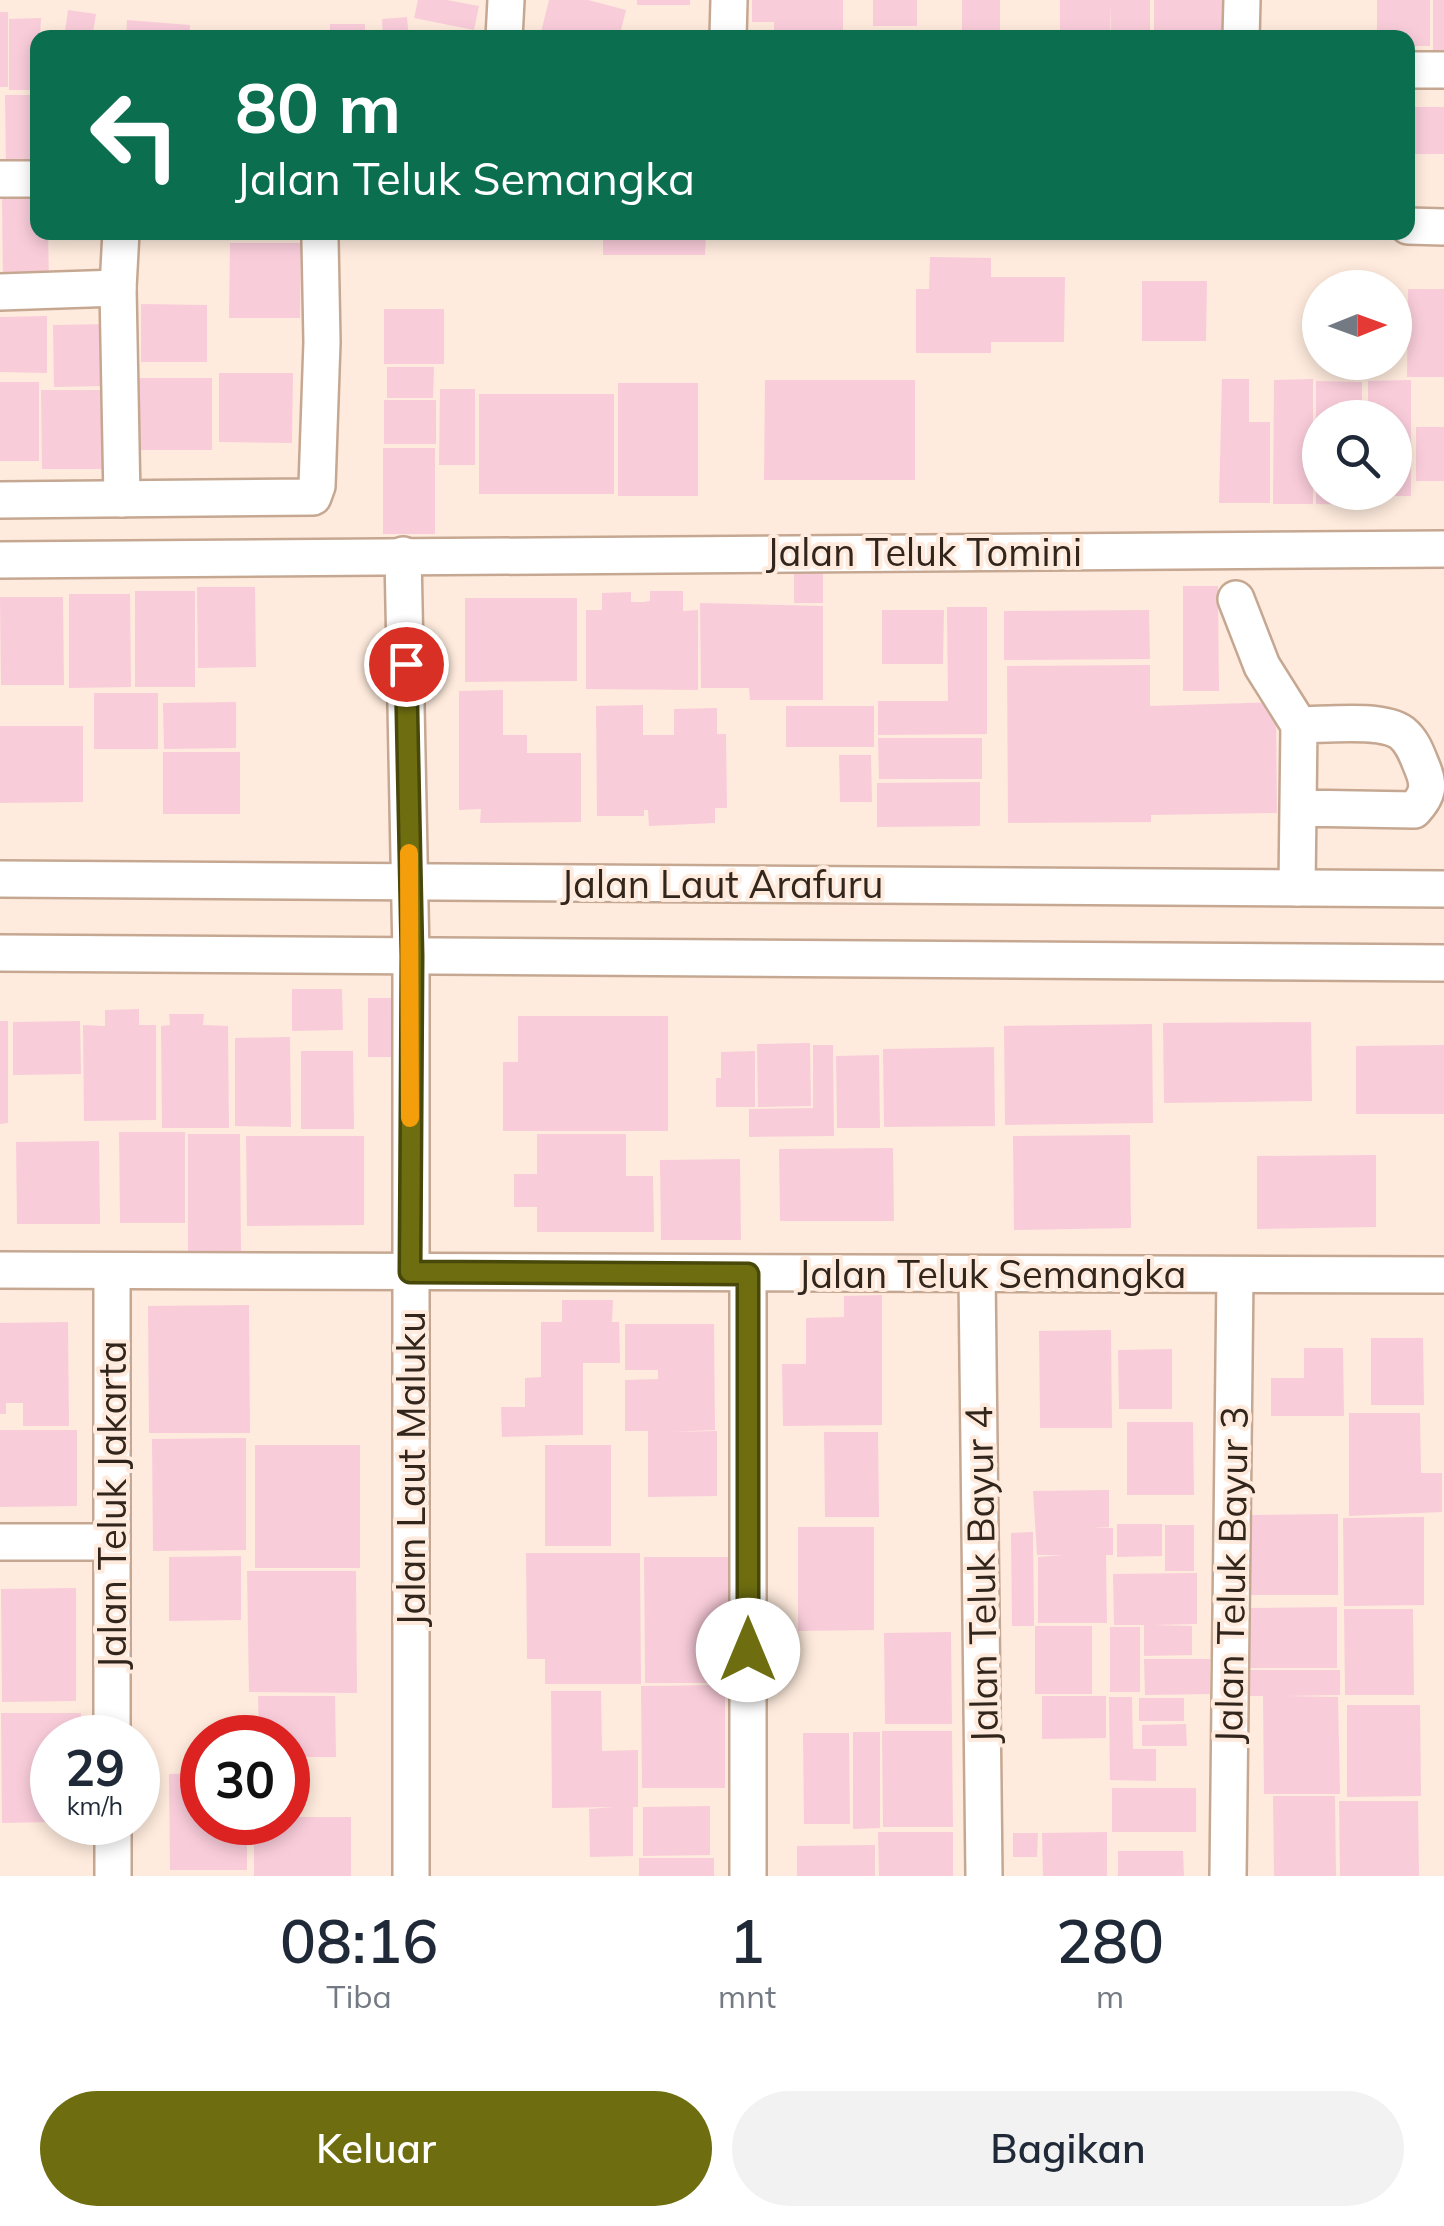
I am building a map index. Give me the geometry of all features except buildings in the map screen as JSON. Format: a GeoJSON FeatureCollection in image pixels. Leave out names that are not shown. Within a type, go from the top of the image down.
{"type":"FeatureCollection","features":[{"type":"Feature","properties":{"kind":"street"},"geometry":{"type":"LineString","coordinates":[[504,30],[506,0]]}},
{"type":"Feature","properties":{"kind":"street"},"geometry":{"type":"LineString","coordinates":[[728,30],[730,0]]}},
{"type":"Feature","properties":{"kind":"street"},"geometry":{"type":"LineString","coordinates":[[1241,30],[1242,0]]}},
{"type":"Feature","properties":{"kind":"street"},"geometry":{"type":"LineString","coordinates":[[1415,70],[1444,70]]}},
{"type":"Feature","properties":{"kind":"street"},"geometry":{"type":"LineString","coordinates":[[0,179],[30,179]]}},
{"type":"Feature","properties":{"kind":"street"},"geometry":{"type":"LineString","coordinates":[[1415,226],[1444,226]]}},
{"type":"Feature","properties":{"kind":"street"},"geometry":{"type":"LineString","coordinates":[[121,240],[122,499]]}},
{"type":"Feature","properties":{"kind":"street"},"geometry":{"type":"LineString","coordinates":[[0,500],[313,497],[317,486],[322,342],[320,240]]}},
{"type":"Feature","properties":{"kind":"street"},"geometry":{"type":"LineString","coordinates":[[0,292],[118,288]]}},
{"type":"Feature","properties":{"kind":"street","name":"Jalan Teluk Tomini"},"geometry":{"type":"LineString","coordinates":[[0,560],[1444,549]]}},
{"type":"Feature","properties":{"kind":"street"},"geometry":{"type":"LineString","coordinates":[[404,555],[410,882]]}},
{"type":"Feature","properties":{"kind":"street"},"geometry":{"type":"LineString","coordinates":[[1236,600],[1262,666],[1299,724],[1297,888]]}},
{"type":"Feature","properties":{"kind":"street"},"geometry":{"type":"LineString","coordinates":[[1299,724],[1380,725],[1400,731],[1413,746],[1428,782],[1425,798],[1414,810],[1299,808]]}},
{"type":"Feature","properties":{"kind":"street","name":"Jalan Laut Arafuru"},"geometry":{"type":"LineString","coordinates":[[0,879],[1444,889]]}},
{"type":"Feature","properties":{"kind":"street","name":"Jalan Laut Maluku"},"geometry":{"type":"LineString","coordinates":[[410,882],[411,1876]]}},
{"type":"Feature","properties":{"kind":"street","name":"Jalan Laut Arafuru"},"geometry":{"type":"LineString","coordinates":[[0,954],[1444,962]]}},
{"type":"Feature","properties":{"kind":"street","name":"Jalan Teluk Semangka"},"geometry":{"type":"LineString","coordinates":[[0,1270],[1444,1275]]}},
{"type":"Feature","properties":{"kind":"street","name":"Jalan Teluk Jakarta"},"geometry":{"type":"LineString","coordinates":[[112,1272],[112,1715]]}},
{"type":"Feature","properties":{"kind":"street"},"geometry":{"type":"LineString","coordinates":[[748,1274],[748,1876]]}},
{"type":"Feature","properties":{"kind":"street","name":"Jalan Teluk Bayur 4"},"geometry":{"type":"LineString","coordinates":[[977,1274],[984,1876]]}},
{"type":"Feature","properties":{"kind":"street","name":"Jalan Teluk Bayur 3"},"geometry":{"type":"LineString","coordinates":[[1228,1876],[1235,1275]]}},
{"type":"Feature","properties":{"kind":"street"},"geometry":{"type":"LineString","coordinates":[[0,1542],[110,1542]]}},
{"type":"Feature","properties":{"kind":"street"},"geometry":{"type":"LineString","coordinates":[[113,1845],[113,1876]]}},
{"type":"Feature","properties":{"kind":"slow traffic"},"geometry":{"type":"LineString","coordinates":[[409,853],[410,1118]]}},
{"type":"Feature","properties":{"kind":"route"},"geometry":{"type":"LineString","coordinates":[[406,664],[412,956],[410,1272],[748,1274],[748,1650]]}}]}
